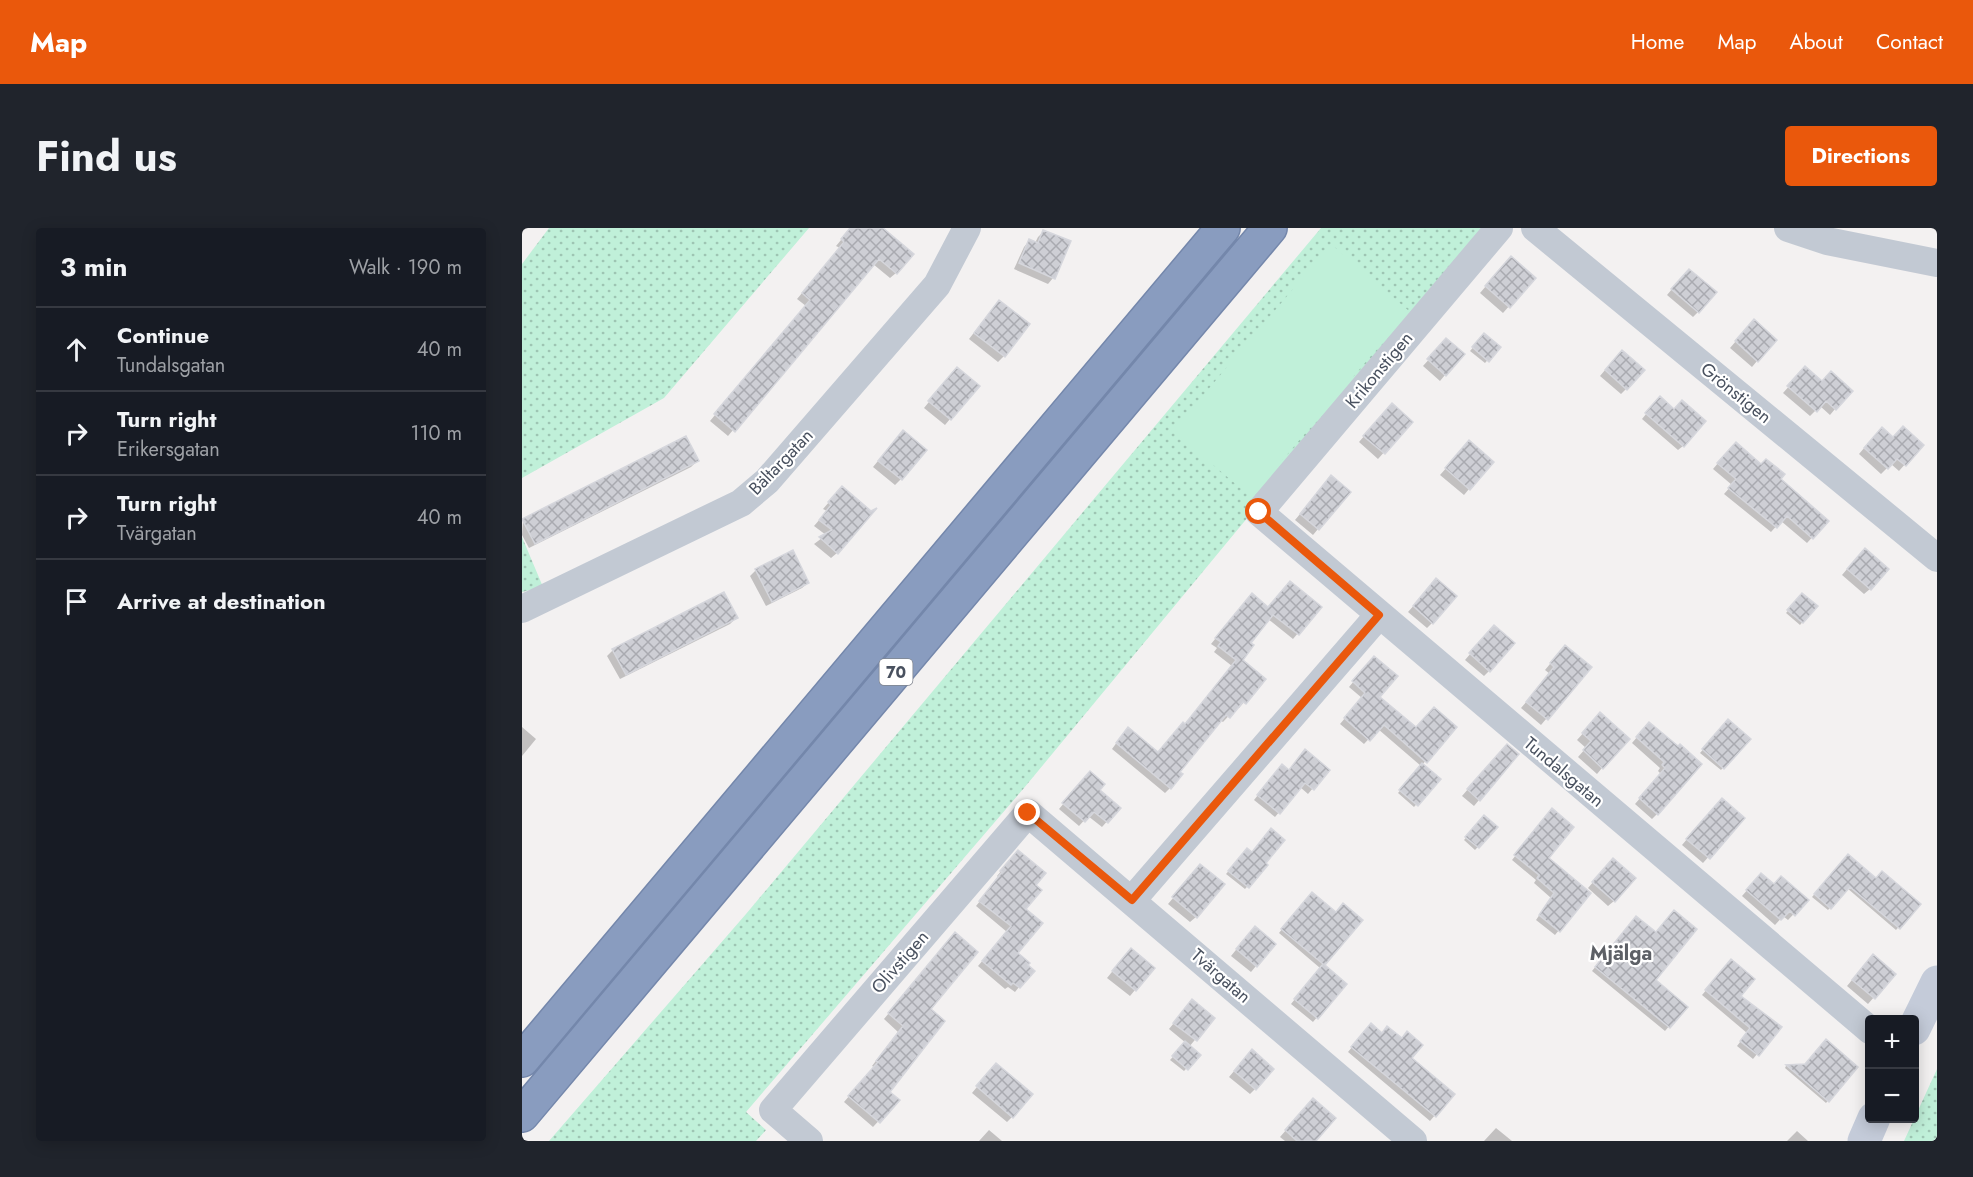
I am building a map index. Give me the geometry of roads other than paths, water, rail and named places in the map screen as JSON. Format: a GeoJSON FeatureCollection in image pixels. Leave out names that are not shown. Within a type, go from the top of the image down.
{"type":"FeatureCollection","features":[{"type":"Feature","properties":{"kind":"highway","name":"70"},"geometry":{"type":"LineString","coordinates":[[522,1060],[1223,228]]}},
{"type":"Feature","properties":{"kind":"highway","name":"70"},"geometry":{"type":"LineString","coordinates":[[522,1115],[1270,228]]}},
{"type":"Feature","properties":{"kind":"street","name":"Bältargatan"},"geometry":{"type":"LineString","coordinates":[[522,609],[741,503],[766,481],[937,285],[967,228]]}},
{"type":"Feature","properties":{"kind":"street","name":"Krikonstigen"},"geometry":{"type":"LineString","coordinates":[[1259,512],[1499,228]]}},
{"type":"Feature","properties":{"kind":"street","name":"Grönstigen"},"geometry":{"type":"LineString","coordinates":[[1535,228],[1937,558]]}},
{"type":"Feature","properties":{"kind":"street"},"geometry":{"type":"LineString","coordinates":[[1788,228],[1827,241],[1937,263]]}},
{"type":"Feature","properties":{"kind":"street","name":"Tundalsgatan"},"geometry":{"type":"LineString","coordinates":[[1259,512],[1865,1027]]}},
{"type":"Feature","properties":{"kind":"street"},"geometry":{"type":"LineString","coordinates":[[1132,900],[1379,615]]}},
{"type":"Feature","properties":{"kind":"street","name":"Tvärgatan"},"geometry":{"type":"LineString","coordinates":[[1028,813],[1413,1141]]}},
{"type":"Feature","properties":{"kind":"street","name":"Olivstigen"},"geometry":{"type":"LineString","coordinates":[[810,1141],[773,1110],[1028,813]]}},
{"type":"Feature","properties":{"kind":"street"},"geometry":{"type":"LineString","coordinates":[[1919,1019],[1937,982]]}},
{"type":"Feature","properties":{"kind":"street"},"geometry":{"type":"LineString","coordinates":[[1864,1141],[1872,1123]]}},
{"type":"Feature","properties":{"kind":"district","name":"Mjälga"},"geometry":{"type":"Point","coordinates":[1621,953]}}]}
